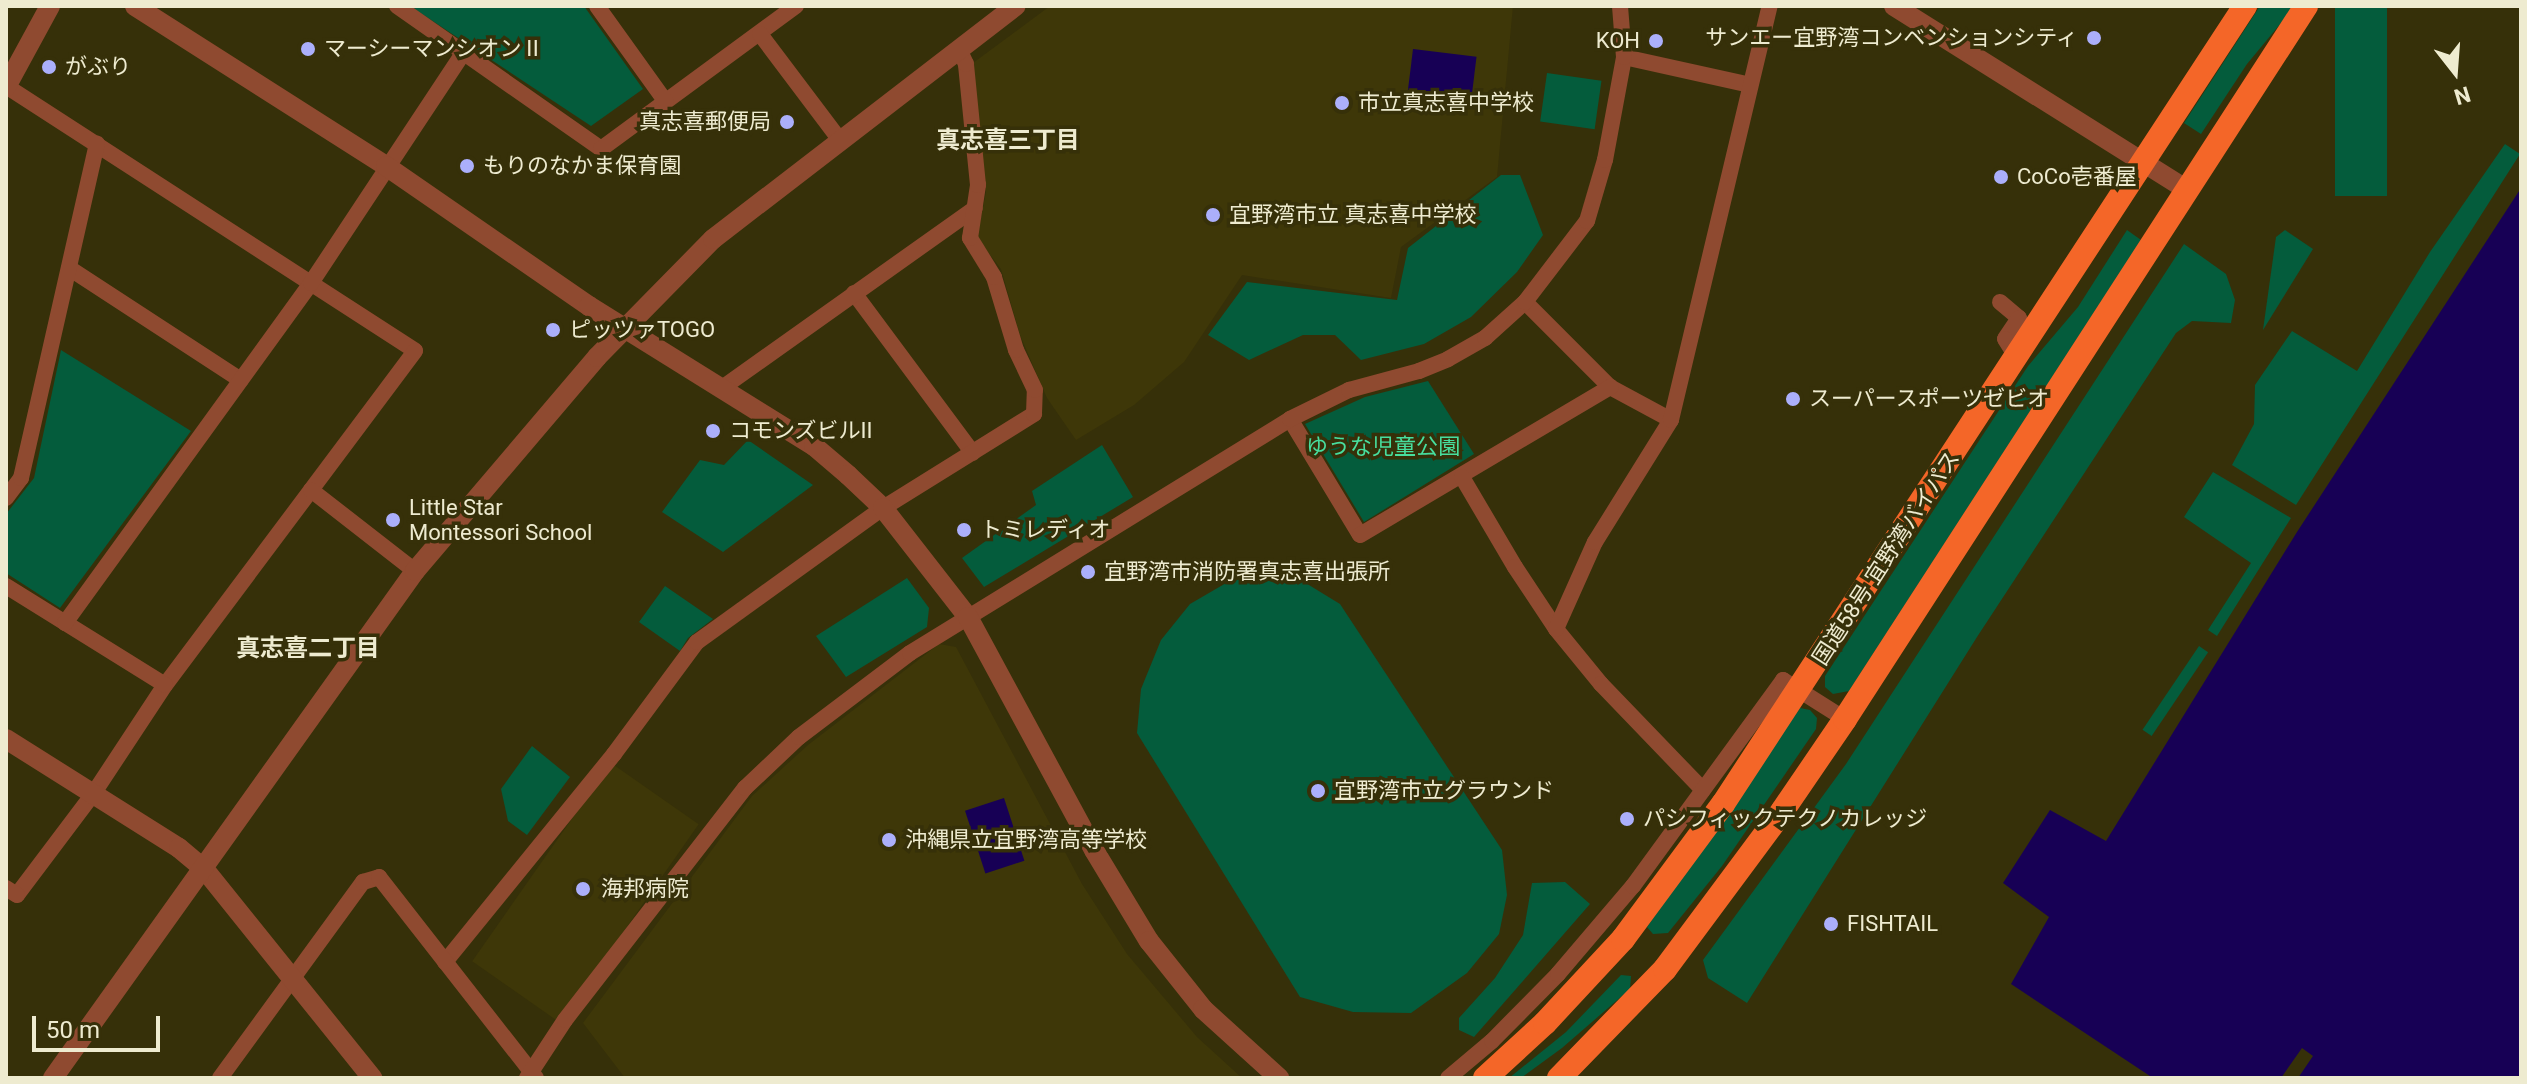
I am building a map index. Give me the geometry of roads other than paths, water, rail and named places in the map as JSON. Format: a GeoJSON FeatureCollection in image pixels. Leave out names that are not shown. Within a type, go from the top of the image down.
{"type":"FeatureCollection","features":[{"type":"Feature","properties":{"kind":"highway","name":"国道58号 宜野湾バイパス"},"geometry":{"type":"LineString","coordinates":[[1485,1078],[1545,1023],[1623,939],[1723,804],[2245,6]]}},
{"type":"Feature","properties":{"kind":"highway"},"geometry":{"type":"LineString","coordinates":[[1559,1078],[1665,969],[1845,719],[2306,6]]}},
{"type":"Feature","properties":{"kind":"street"},"geometry":{"type":"LineString","coordinates":[[6,888],[17,895],[93,794],[165,685],[415,351],[6,86],[50,6]]}},
{"type":"Feature","properties":{"kind":"street"},"geometry":{"type":"LineString","coordinates":[[135,6],[386,166],[626,329],[814,446],[883,508],[968,617],[1094,850],[1149,941],[1203,1009],[1279,1078]]}},
{"type":"Feature","properties":{"kind":"street"},"geometry":{"type":"LineString","coordinates":[[397,6],[601,149],[796,6]]}},
{"type":"Feature","properties":{"kind":"street"},"geometry":{"type":"LineString","coordinates":[[597,6],[666,102]]}},
{"type":"Feature","properties":{"kind":"street"},"geometry":{"type":"LineString","coordinates":[[53,1078],[205,870],[415,571],[626,329],[713,239],[839,139],[1016,6]]}},
{"type":"Feature","properties":{"kind":"street"},"geometry":{"type":"LineString","coordinates":[[220,1078],[363,882],[379,877],[532,1077],[565,1020],[756,777],[830,713],[910,653],[1290,419],[1349,390],[1419,371],[1448,359],[1485,338],[1525,302],[1587,221],[1605,160],[1624,57],[1620,6]]}},
{"type":"Feature","properties":{"kind":"street"},"geometry":{"type":"LineString","coordinates":[[1556,629],[1595,542],[1671,420],[1770,6]]}},
{"type":"Feature","properties":{"kind":"street"},"geometry":{"type":"LineString","coordinates":[[1894,6],[2187,190]]}},
{"type":"Feature","properties":{"kind":"street"},"geometry":{"type":"LineString","coordinates":[[760,34],[839,139]]}},
{"type":"Feature","properties":{"kind":"street"},"geometry":{"type":"LineString","coordinates":[[445,962],[614,754],[697,642],[883,508],[1034,414],[1035,390],[1016,350],[994,277],[970,238],[978,185],[966,64],[960,51]]}},
{"type":"Feature","properties":{"kind":"street"},"geometry":{"type":"LineString","coordinates":[[65,623],[311,283],[464,52]]}},
{"type":"Feature","properties":{"kind":"street"},"geometry":{"type":"LineString","coordinates":[[1624,57],[1750,85]]}},
{"type":"Feature","properties":{"kind":"street"},"geometry":{"type":"LineString","coordinates":[[6,498],[21,478],[97,144]]}},
{"type":"Feature","properties":{"kind":"street"},"geometry":{"type":"LineString","coordinates":[[722,388],[975,208]]}},
{"type":"Feature","properties":{"kind":"street"},"geometry":{"type":"LineString","coordinates":[[69,268],[241,380]]}},
{"type":"Feature","properties":{"kind":"street"},"geometry":{"type":"LineString","coordinates":[[854,293],[973,453]]}},
{"type":"Feature","properties":{"kind":"street"},"geometry":{"type":"LineString","coordinates":[[1525,302],[1610,387],[1671,420]]}},
{"type":"Feature","properties":{"kind":"street"},"geometry":{"type":"LineString","coordinates":[[2000,302],[2019,318],[2005,339],[2017,358]]}},
{"type":"Feature","properties":{"kind":"street"},"geometry":{"type":"LineString","coordinates":[[1290,419],[1360,535],[1610,387]]}},
{"type":"Feature","properties":{"kind":"street"},"geometry":{"type":"LineString","coordinates":[[1462,477],[1556,629],[1601,684],[1703,790]]}},
{"type":"Feature","properties":{"kind":"street"},"geometry":{"type":"LineString","coordinates":[[311,490],[415,571]]}},
{"type":"Feature","properties":{"kind":"street"},"geometry":{"type":"LineString","coordinates":[[6,586],[165,685]]}},
{"type":"Feature","properties":{"kind":"street"},"geometry":{"type":"LineString","coordinates":[[1448,1078],[1492,1041],[1558,974],[1633,886],[1783,680],[1845,719]]}},
{"type":"Feature","properties":{"kind":"street"},"geometry":{"type":"LineString","coordinates":[[6,739],[179,848],[205,870],[372,1078]]}},
{"type":"Feature","properties":{"kind":"place","name":"サンエー宜野湾コンベンションシティ"},"geometry":{"type":"Point","coordinates":[2094,38]}},
{"type":"Feature","properties":{"kind":"place","name":"KOH"},"geometry":{"type":"Point","coordinates":[1656,41]}},
{"type":"Feature","properties":{"kind":"place","name":"マーシーマンシオンⅡ"},"geometry":{"type":"Point","coordinates":[308,49]}},
{"type":"Feature","properties":{"kind":"place","name":"がぶり"},"geometry":{"type":"Point","coordinates":[49,67]}},
{"type":"Feature","properties":{"kind":"place","name":"市立真志喜中学校"},"geometry":{"type":"Point","coordinates":[1342,103]}},
{"type":"Feature","properties":{"kind":"place","name":"真志喜郵便局"},"geometry":{"type":"Point","coordinates":[787,122]}},
{"type":"Feature","properties":{"kind":"place","name":"もりのなかま保育園"},"geometry":{"type":"Point","coordinates":[467,166]}},
{"type":"Feature","properties":{"kind":"place","name":"CoCo壱番屋"},"geometry":{"type":"Point","coordinates":[2001,177]}},
{"type":"Feature","properties":{"kind":"place","name":"宜野湾市立 真志喜中学校"},"geometry":{"type":"Point","coordinates":[1213,215]}},
{"type":"Feature","properties":{"kind":"place","name":"ピッツァTOGO"},"geometry":{"type":"Point","coordinates":[553,330]}},
{"type":"Feature","properties":{"kind":"place","name":"スーパースポーツゼビオ"},"geometry":{"type":"Point","coordinates":[1793,399]}},
{"type":"Feature","properties":{"kind":"place","name":"コモンズビルII"},"geometry":{"type":"Point","coordinates":[713,431]}},
{"type":"Feature","properties":{"kind":"place","name":"Little Star Montessori School"},"geometry":{"type":"Point","coordinates":[393,520]}},
{"type":"Feature","properties":{"kind":"place","name":"トミレディオ"},"geometry":{"type":"Point","coordinates":[964,530]}},
{"type":"Feature","properties":{"kind":"place","name":"宜野湾市消防署真志喜出張所"},"geometry":{"type":"Point","coordinates":[1088,572]}},
{"type":"Feature","properties":{"kind":"place","name":"宜野湾市立グラウンド"},"geometry":{"type":"Point","coordinates":[1318,791]}},
{"type":"Feature","properties":{"kind":"place","name":"パシフィックテクノカレッジ"},"geometry":{"type":"Point","coordinates":[1627,819]}},
{"type":"Feature","properties":{"kind":"place","name":"沖縄県立宜野湾高等学校"},"geometry":{"type":"Point","coordinates":[889,840]}},
{"type":"Feature","properties":{"kind":"place","name":"海邦病院"},"geometry":{"type":"Point","coordinates":[583,889]}},
{"type":"Feature","properties":{"kind":"place","name":"FISHTAIL"},"geometry":{"type":"Point","coordinates":[1831,924]}},
{"type":"Feature","properties":{"kind":"district","name":"真志喜三丁目"},"geometry":{"type":"Point","coordinates":[1008,141]}},
{"type":"Feature","properties":{"kind":"district","name":"真志喜二丁目"},"geometry":{"type":"Point","coordinates":[308,649]}},
{"type":"Feature","properties":{"kind":"park label","name":"ゆうな児童公園"},"geometry":{"type":"Point","coordinates":[1383,447]}}]}
